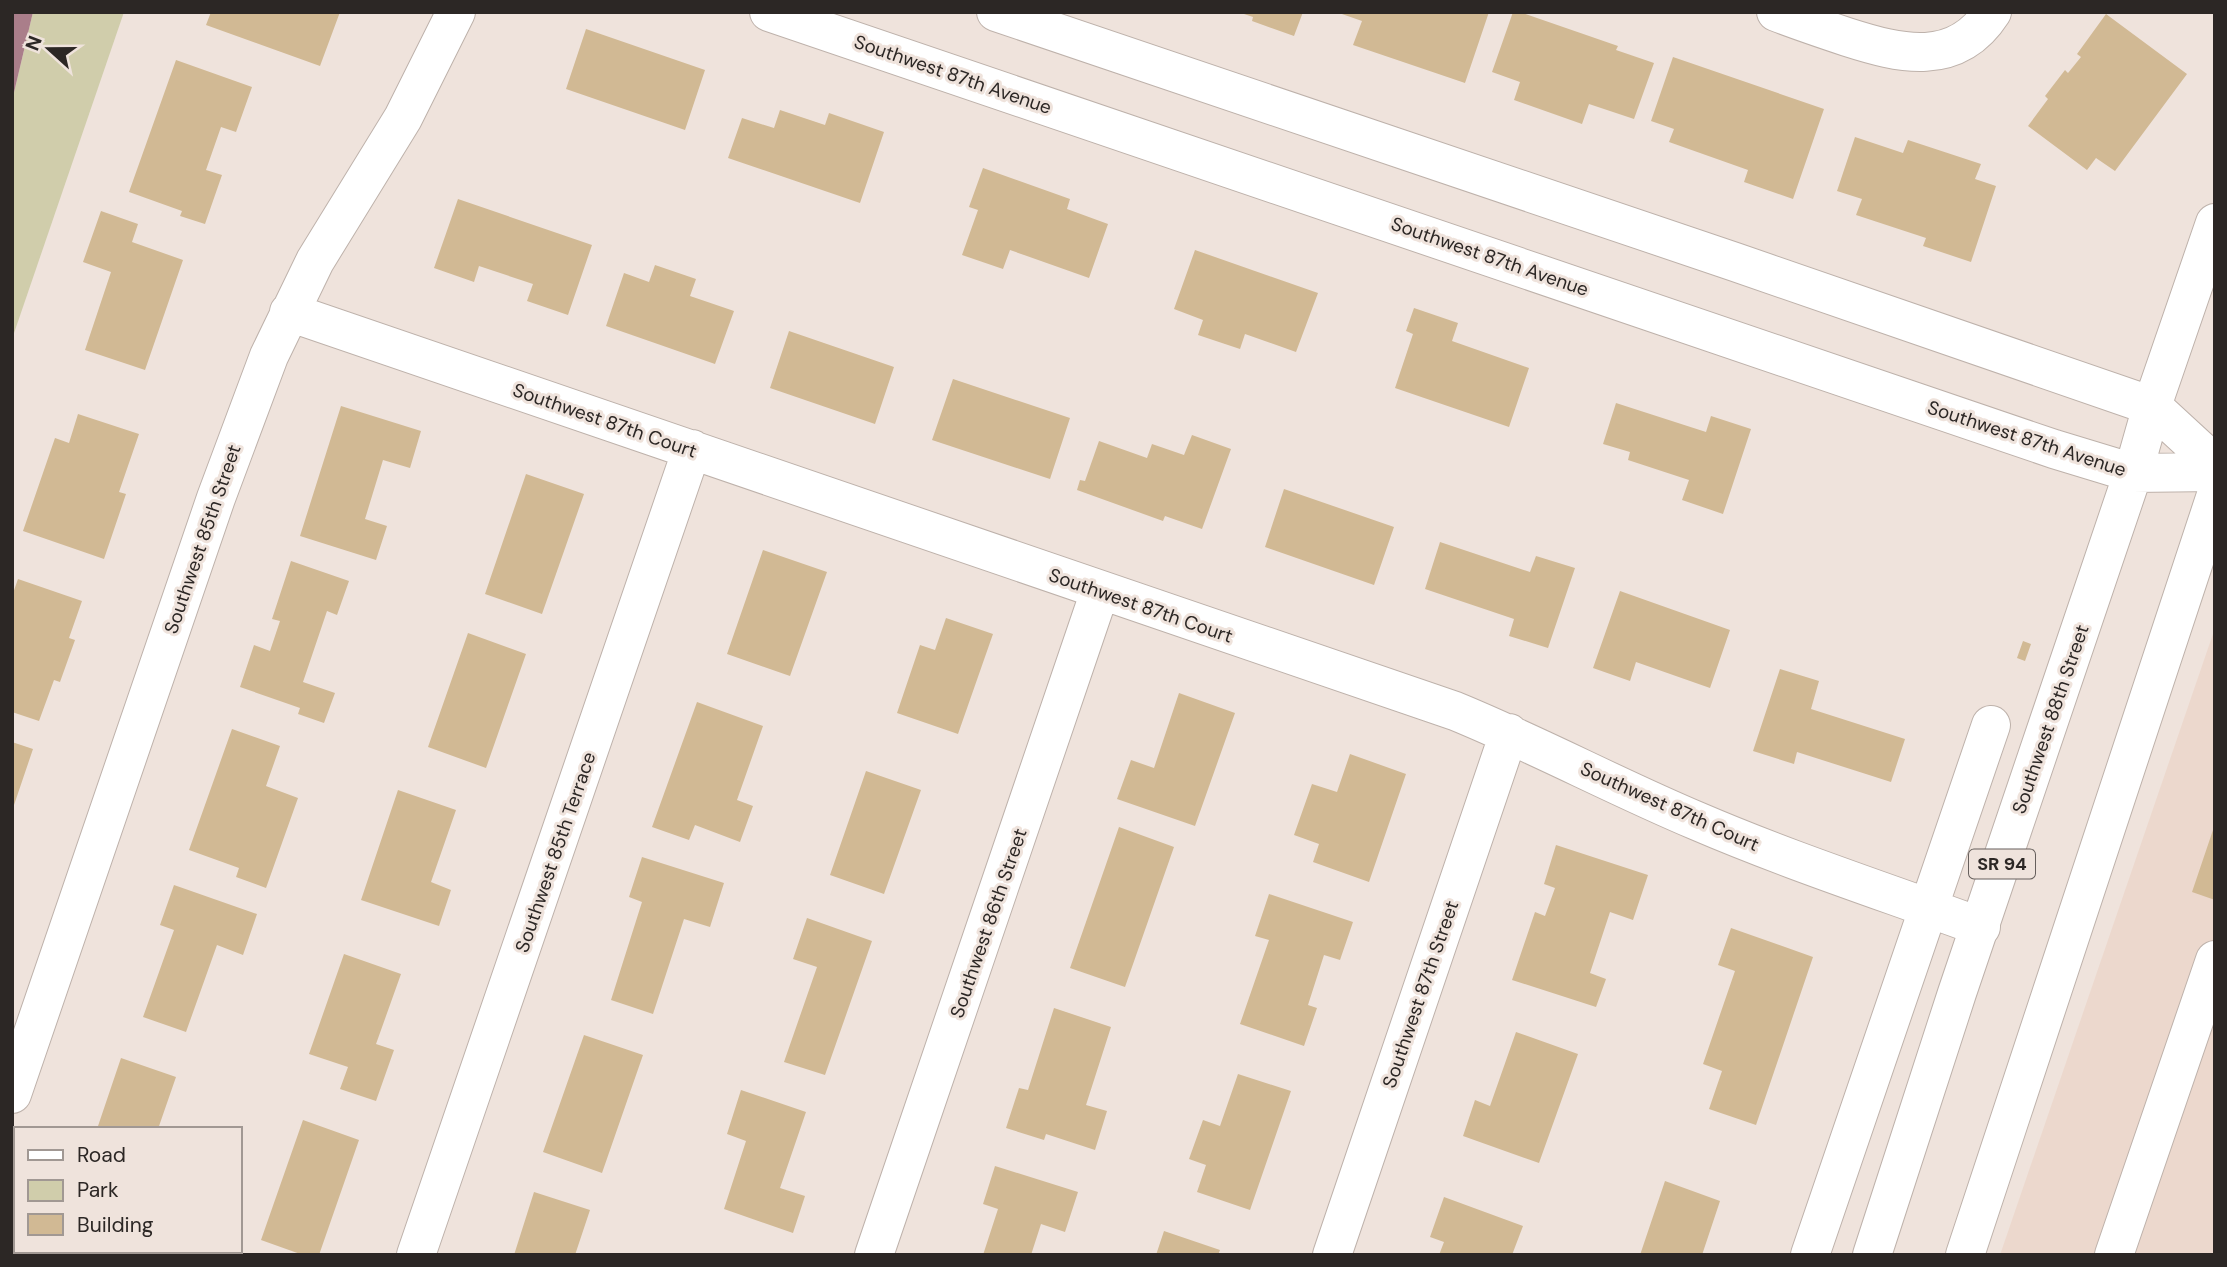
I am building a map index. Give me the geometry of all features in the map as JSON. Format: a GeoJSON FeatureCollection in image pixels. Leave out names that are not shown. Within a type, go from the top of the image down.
{"type":"FeatureCollection","features":[{"type":"Feature","properties":{"kind":"street","name":"Southwest 85th Street"},"geometry":{"type":"LineString","coordinates":[[12,1094],[216,498],[260,378],[289,313],[333,230],[402,118],[456,12]]}},
{"type":"Feature","properties":{"kind":"street","name":"Southwest 87th Avenue"},"geometry":{"type":"LineString","coordinates":[[769,12],[2133,474],[2215,472]]}},
{"type":"Feature","properties":{"kind":"street"},"geometry":{"type":"LineString","coordinates":[[996,12],[1722,257],[2152,406],[2215,464]]}},
{"type":"Feature","properties":{"kind":"street"},"geometry":{"type":"LineString","coordinates":[[1776,12],[1883,48],[1924,52],[1956,46],[1974,36],[1992,12]]}},
{"type":"Feature","properties":{"kind":"street","name":"Southwest 88th Street"},"geometry":{"type":"LineString","coordinates":[[1872,1255],[1952,1007],[1981,928],[2133,474],[2152,406],[2215,223]]}},
{"type":"Feature","properties":{"kind":"street","name":"Southwest 87th Court"},"geometry":{"type":"LineString","coordinates":[[289,313],[1455,711],[1719,830],[1981,928]]}},
{"type":"Feature","properties":{"kind":"street","name":"Southwest 85th Terrace"},"geometry":{"type":"LineString","coordinates":[[416,1255],[692,449]]}},
{"type":"Feature","properties":{"kind":"street"},"geometry":{"type":"LineString","coordinates":[[1965,1255],[2215,498]]}},
{"type":"Feature","properties":{"kind":"street","name":"Southwest 86th Street"},"geometry":{"type":"LineString","coordinates":[[874,1255],[1100,591]]}},
{"type":"Feature","properties":{"kind":"street"},"geometry":{"type":"LineString","coordinates":[[1810,1255],[1991,725]]}},
{"type":"Feature","properties":{"kind":"street","name":"Southwest 87th Street"},"geometry":{"type":"LineString","coordinates":[[1332,1255],[1508,733]]}},
{"type":"Feature","properties":{"kind":"street"},"geometry":{"type":"LineString","coordinates":[[2114,1255],[2215,960]]}},
{"type":"Feature","properties":{"kind":"shaded area"},"geometry":{"type":"Polygon","coordinates":[[[12,12],[33,12],[12,101],[12,12]]]}},
{"type":"Feature","properties":{"kind":"shaded area"},"geometry":{"type":"Polygon","coordinates":[[[2215,628],[2215,1255],[2000,1255],[2215,628]]]}},
{"type":"Feature","properties":{"kind":"green space"},"geometry":{"type":"Polygon","coordinates":[[[33,12],[124,12],[12,339],[12,101],[33,12]]]}},
{"type":"Feature","properties":{"kind":"building"},"geometry":{"type":"Polygon","coordinates":[[[211,12],[340,12],[320,66],[206,25],[211,12]]]}},
{"type":"Feature","properties":{"kind":"building"},"geometry":{"type":"Polygon","coordinates":[[[1303,12],[1294,36],[1252,21],[1253,17],[1241,13],[1303,12]]]}},
{"type":"Feature","properties":{"kind":"building"},"geometry":{"type":"Polygon","coordinates":[[[1489,12],[1465,83],[1353,45],[1362,21],[1339,13],[1489,12]]]}},
{"type":"Feature","properties":{"kind":"building"},"geometry":{"type":"Polygon","coordinates":[[[1513,12],[1520,12],[1618,46],[1616,50],[1654,63],[1634,119],[1589,104],[1582,124],[1514,100],[1520,82],[1492,72],[1513,12]]]}},
{"type":"Feature","properties":{"kind":"building"},"geometry":{"type":"Polygon","coordinates":[[[2106,14],[2187,74],[2115,171],[2096,158],[2087,170],[2028,126],[2048,99],[2045,96],[2065,70],[2068,73],[2081,57],[2077,54],[2106,14]]]}},
{"type":"Feature","properties":{"kind":"building"},"geometry":{"type":"Polygon","coordinates":[[[586,29],[705,70],[685,130],[566,89],[586,29]]]}},
{"type":"Feature","properties":{"kind":"building"},"geometry":{"type":"Polygon","coordinates":[[[1673,57],[1824,109],[1793,199],[1744,182],[1748,170],[1669,142],[1674,129],[1651,121],[1673,57]]]}},
{"type":"Feature","properties":{"kind":"building"},"geometry":{"type":"Polygon","coordinates":[[[176,60],[252,87],[236,132],[221,127],[206,170],[222,175],[205,224],[180,216],[182,211],[129,192],[176,60]]]}},
{"type":"Feature","properties":{"kind":"building"},"geometry":{"type":"Polygon","coordinates":[[[780,110],[825,125],[829,113],[884,132],[860,203],[728,158],[742,118],[774,128],[780,110]]]}},
{"type":"Feature","properties":{"kind":"building"},"geometry":{"type":"Polygon","coordinates":[[[1855,137],[1903,153],[1908,140],[1981,164],[1975,179],[1996,186],[1971,262],[1923,246],[1926,238],[1856,215],[1862,199],[1837,191],[1855,137]]]}},
{"type":"Feature","properties":{"kind":"building"},"geometry":{"type":"Polygon","coordinates":[[[983,168],[1070,199],[1067,209],[1108,224],[1089,278],[1010,250],[1003,269],[962,255],[978,210],[969,207],[983,168]]]}},
{"type":"Feature","properties":{"kind":"building"},"geometry":{"type":"Polygon","coordinates":[[[458,199],[592,245],[568,315],[527,301],[533,284],[479,266],[474,282],[434,268],[458,199]]]}},
{"type":"Feature","properties":{"kind":"building"},"geometry":{"type":"Polygon","coordinates":[[[101,211],[138,224],[132,242],[183,260],[145,370],[85,350],[111,272],[83,262],[101,211]]]}},
{"type":"Feature","properties":{"kind":"building"},"geometry":{"type":"Polygon","coordinates":[[[1195,250],[1318,293],[1296,352],[1245,334],[1240,349],[1198,335],[1203,320],[1174,309],[1195,250]]]}},
{"type":"Feature","properties":{"kind":"building"},"geometry":{"type":"Polygon","coordinates":[[[655,265],[696,279],[690,296],[734,311],[715,364],[606,326],[624,273],[649,282],[655,265]]]}},
{"type":"Feature","properties":{"kind":"building"},"geometry":{"type":"Polygon","coordinates":[[[1414,308],[1458,323],[1452,341],[1529,368],[1509,427],[1395,388],[1413,334],[1406,331],[1414,308]]]}},
{"type":"Feature","properties":{"kind":"building"},"geometry":{"type":"Polygon","coordinates":[[[789,331],[894,367],[875,424],[770,388],[789,331]]]}},
{"type":"Feature","properties":{"kind":"building"},"geometry":{"type":"Polygon","coordinates":[[[953,379],[1070,418],[1050,479],[932,440],[953,379]]]}},
{"type":"Feature","properties":{"kind":"building"},"geometry":{"type":"Polygon","coordinates":[[[1616,403],[1706,432],[1711,416],[1751,429],[1723,514],[1682,500],[1689,480],[1628,460],[1630,452],[1603,444],[1616,403]]]}},
{"type":"Feature","properties":{"kind":"building"},"geometry":{"type":"Polygon","coordinates":[[[341,406],[421,431],[410,468],[383,460],[365,519],[387,526],[376,560],[300,536],[341,406]]]}},
{"type":"Feature","properties":{"kind":"building"},"geometry":{"type":"Polygon","coordinates":[[[78,414],[139,434],[119,492],[126,494],[104,559],[23,531],[55,438],[69,443],[78,414]]]}},
{"type":"Feature","properties":{"kind":"building"},"geometry":{"type":"Polygon","coordinates":[[[1192,435],[1231,449],[1202,529],[1165,516],[1163,521],[1077,490],[1080,480],[1085,481],[1099,441],[1147,458],[1152,444],[1184,455],[1192,435]]]}},
{"type":"Feature","properties":{"kind":"building"},"geometry":{"type":"Polygon","coordinates":[[[526,474],[584,494],[542,614],[485,594],[526,474]]]}},
{"type":"Feature","properties":{"kind":"building"},"geometry":{"type":"Polygon","coordinates":[[[1284,489],[1394,527],[1374,585],[1265,547],[1284,489]]]}},
{"type":"Feature","properties":{"kind":"building"},"geometry":{"type":"Polygon","coordinates":[[[1440,542],[1530,572],[1536,556],[1575,568],[1548,648],[1509,636],[1514,619],[1425,589],[1440,542]]]}},
{"type":"Feature","properties":{"kind":"building"},"geometry":{"type":"Polygon","coordinates":[[[763,550],[827,572],[790,676],[727,654],[763,550]]]}},
{"type":"Feature","properties":{"kind":"building"},"geometry":{"type":"Polygon","coordinates":[[[291,561],[349,581],[337,615],[327,611],[303,682],[335,693],[324,723],[298,714],[300,708],[240,687],[254,645],[270,651],[280,621],[272,619],[291,561]]]}},
{"type":"Feature","properties":{"kind":"building"},"geometry":{"type":"Polygon","coordinates":[[[18,579],[82,601],[69,638],[75,640],[60,682],[54,680],[39,721],[12,712],[12,596],[18,579]]]}},
{"type":"Feature","properties":{"kind":"building"},"geometry":{"type":"Polygon","coordinates":[[[1620,591],[1730,630],[1710,688],[1636,662],[1630,681],[1593,668],[1620,591]]]}},
{"type":"Feature","properties":{"kind":"building"},"geometry":{"type":"Polygon","coordinates":[[[946,618],[993,634],[958,734],[897,713],[920,645],[935,650],[946,618]]]}},
{"type":"Feature","properties":{"kind":"building"},"geometry":{"type":"Polygon","coordinates":[[[468,633],[526,654],[486,768],[428,747],[468,633]]]}},
{"type":"Feature","properties":{"kind":"building"},"geometry":{"type":"Polygon","coordinates":[[[2023,641],[2031,644],[2025,661],[2017,658],[2023,641]]]}},
{"type":"Feature","properties":{"kind":"building"},"geometry":{"type":"Polygon","coordinates":[[[1780,669],[1819,681],[1811,709],[1905,739],[1891,782],[1797,752],[1794,764],[1753,751],[1780,669]]]}},
{"type":"Feature","properties":{"kind":"building"},"geometry":{"type":"Polygon","coordinates":[[[1179,693],[1235,713],[1195,826],[1117,799],[1131,760],[1154,768],[1179,693]]]}},
{"type":"Feature","properties":{"kind":"building"},"geometry":{"type":"Polygon","coordinates":[[[697,702],[763,726],[737,800],[753,806],[740,842],[695,825],[689,840],[652,827],[697,702]]]}},
{"type":"Feature","properties":{"kind":"building"},"geometry":{"type":"Polygon","coordinates":[[[232,729],[280,746],[266,786],[298,798],[266,888],[236,877],[239,868],[189,850],[232,729]]]}},
{"type":"Feature","properties":{"kind":"building"},"geometry":{"type":"Polygon","coordinates":[[[12,742],[33,749],[13,808],[12,808],[12,742]]]}},
{"type":"Feature","properties":{"kind":"building"},"geometry":{"type":"Polygon","coordinates":[[[1350,754],[1406,774],[1369,882],[1313,862],[1319,844],[1294,835],[1312,784],[1337,792],[1350,754]]]}},
{"type":"Feature","properties":{"kind":"building"},"geometry":{"type":"Polygon","coordinates":[[[866,771],[921,790],[884,894],[830,875],[866,771]]]}},
{"type":"Feature","properties":{"kind":"building"},"geometry":{"type":"Polygon","coordinates":[[[398,790],[456,810],[431,882],[451,890],[439,926],[361,900],[398,790]]]}},
{"type":"Feature","properties":{"kind":"building"},"geometry":{"type":"Polygon","coordinates":[[[1119,827],[1174,847],[1125,987],[1070,968],[1119,827]]]}},
{"type":"Feature","properties":{"kind":"building"},"geometry":{"type":"Polygon","coordinates":[[[2215,827],[2215,900],[2192,892],[2215,827]]]}},
{"type":"Feature","properties":{"kind":"building"},"geometry":{"type":"Polygon","coordinates":[[[1556,845],[1648,875],[1633,920],[1610,912],[1590,973],[1606,979],[1596,1007],[1512,980],[1535,912],[1545,916],[1555,888],[1544,884],[1556,845]]]}},
{"type":"Feature","properties":{"kind":"building"},"geometry":{"type":"Polygon","coordinates":[[[642,857],[724,883],[710,927],[684,919],[653,1014],[611,1000],[642,902],[629,897],[642,857]]]}},
{"type":"Feature","properties":{"kind":"building"},"geometry":{"type":"Polygon","coordinates":[[[174,885],[257,914],[243,955],[217,945],[186,1032],[143,1017],[174,930],[160,925],[174,885]]]}},
{"type":"Feature","properties":{"kind":"building"},"geometry":{"type":"Polygon","coordinates":[[[1269,894],[1353,922],[1340,960],[1324,955],[1308,1005],[1317,1008],[1304,1046],[1240,1024],[1269,940],[1255,936],[1269,894]]]}},
{"type":"Feature","properties":{"kind":"building"},"geometry":{"type":"Polygon","coordinates":[[[807,918],[872,941],[825,1075],[784,1062],[817,967],[793,959],[807,918]]]}},
{"type":"Feature","properties":{"kind":"building"},"geometry":{"type":"Polygon","coordinates":[[[1731,928],[1813,957],[1756,1125],[1709,1109],[1722,1071],[1703,1064],[1735,971],[1718,965],[1731,928]]]}},
{"type":"Feature","properties":{"kind":"building"},"geometry":{"type":"Polygon","coordinates":[[[344,954],[401,974],[376,1044],[394,1050],[376,1101],[340,1089],[348,1067],[309,1054],[344,954]]]}},
{"type":"Feature","properties":{"kind":"building"},"geometry":{"type":"Polygon","coordinates":[[[1054,1008],[1111,1027],[1086,1105],[1107,1111],[1095,1150],[1046,1134],[1044,1140],[1006,1128],[1019,1088],[1028,1090],[1054,1008]]]}},
{"type":"Feature","properties":{"kind":"building"},"geometry":{"type":"Polygon","coordinates":[[[1516,1032],[1578,1054],[1539,1163],[1463,1136],[1475,1100],[1490,1106],[1516,1032]]]}},
{"type":"Feature","properties":{"kind":"building"},"geometry":{"type":"Polygon","coordinates":[[[584,1035],[643,1055],[602,1173],[543,1152],[584,1035]]]}},
{"type":"Feature","properties":{"kind":"building"},"geometry":{"type":"Polygon","coordinates":[[[121,1058],[176,1077],[159,1127],[98,1127],[121,1058]]]}},
{"type":"Feature","properties":{"kind":"building"},"geometry":{"type":"Polygon","coordinates":[[[1238,1074],[1291,1091],[1250,1210],[1197,1192],[1206,1165],[1189,1159],[1203,1120],[1220,1126],[1238,1074]]]}},
{"type":"Feature","properties":{"kind":"building"},"geometry":{"type":"Polygon","coordinates":[[[741,1090],[806,1112],[780,1188],[805,1196],[793,1233],[724,1209],[746,1141],[727,1134],[741,1090]]]}},
{"type":"Feature","properties":{"kind":"building"},"geometry":{"type":"Polygon","coordinates":[[[303,1120],[359,1140],[319,1255],[303,1255],[261,1240],[303,1120]]]}},
{"type":"Feature","properties":{"kind":"building"},"geometry":{"type":"Polygon","coordinates":[[[995,1166],[1078,1192],[1065,1232],[1041,1224],[1031,1255],[983,1255],[998,1209],[983,1204],[995,1166]]]}},
{"type":"Feature","properties":{"kind":"building"},"geometry":{"type":"Polygon","coordinates":[[[1665,1181],[1720,1201],[1702,1255],[1640,1255],[1665,1181]]]}},
{"type":"Feature","properties":{"kind":"building"},"geometry":{"type":"Polygon","coordinates":[[[534,1192],[590,1210],[575,1255],[514,1255],[534,1192]]]}},
{"type":"Feature","properties":{"kind":"building"},"geometry":{"type":"Polygon","coordinates":[[[1444,1197],[1523,1226],[1512,1255],[1439,1255],[1444,1242],[1430,1237],[1444,1197]]]}},
{"type":"Feature","properties":{"kind":"building"},"geometry":{"type":"Polygon","coordinates":[[[1164,1231],[1220,1250],[1218,1255],[1156,1255],[1164,1231]]]}},
{"type":"Feature","properties":{"kind":"building"},"geometry":{"type":"Polygon","coordinates":[[[72,1253],[132,1253],[131,1255],[72,1253]]]}}]}
